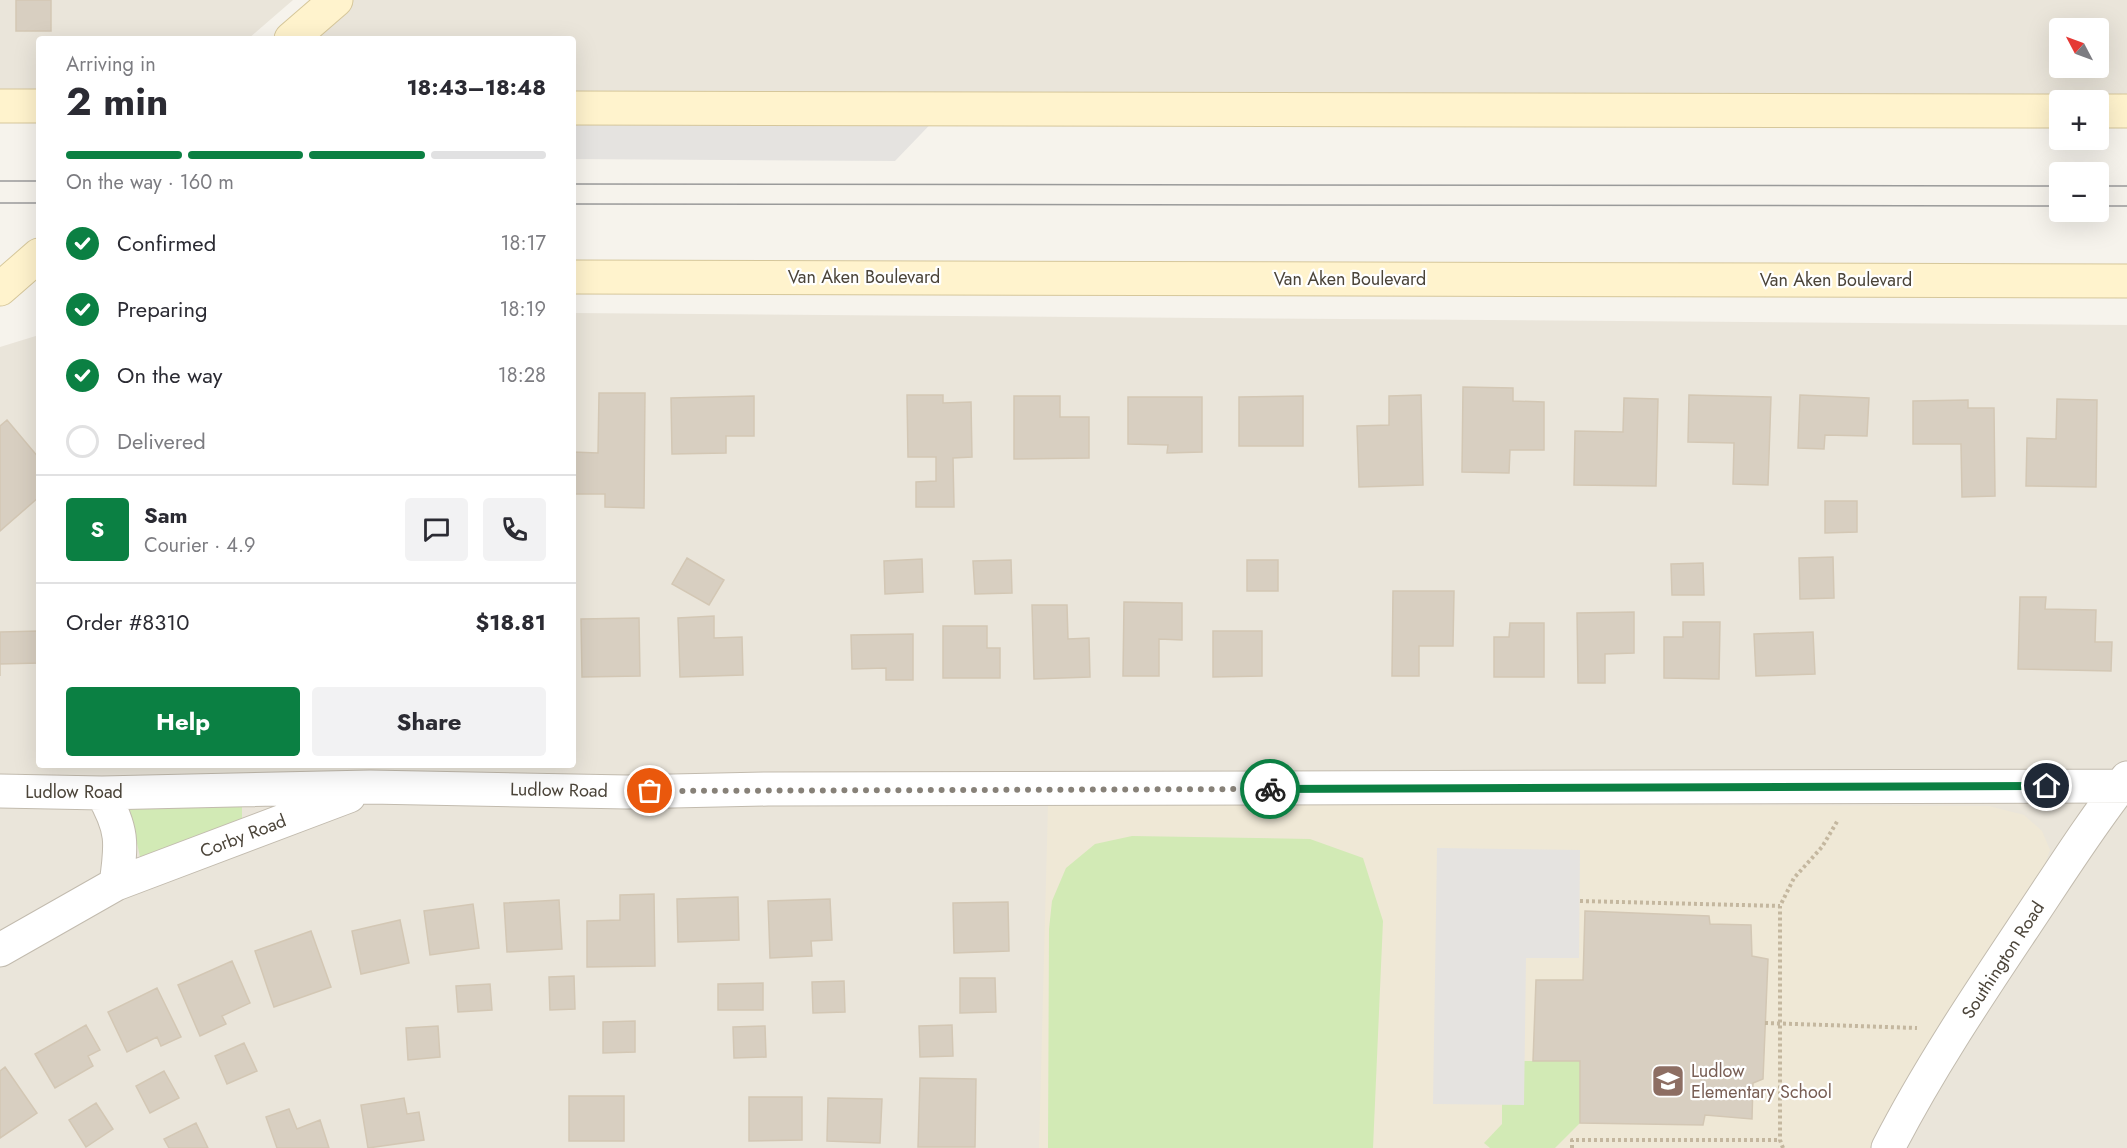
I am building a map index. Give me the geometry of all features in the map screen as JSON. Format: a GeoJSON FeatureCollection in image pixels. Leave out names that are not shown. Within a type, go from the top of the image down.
{"type":"FeatureCollection","features":[{"type":"Feature","properties":{"kind":"main road"},"geometry":{"type":"LineString","coordinates":[[294,36],[336,0]]}},
{"type":"Feature","properties":{"kind":"main road"},"geometry":{"type":"LineString","coordinates":[[0,106],[36,106]]}},
{"type":"Feature","properties":{"kind":"main road"},"geometry":{"type":"LineString","coordinates":[[576,108],[2049,111]]}},
{"type":"Feature","properties":{"kind":"main road"},"geometry":{"type":"LineString","coordinates":[[2109,111],[2127,111]]}},
{"type":"Feature","properties":{"kind":"main road","name":"Van Aken Boulevard"},"geometry":{"type":"LineString","coordinates":[[576,277],[2127,281]]}},
{"type":"Feature","properties":{"kind":"street","name":"Ludlow Road"},"geometry":{"type":"LineString","coordinates":[[0,791],[102,793],[370,787],[627,792],[768,789],[2125,783]]}},
{"type":"Feature","properties":{"kind":"street","name":"Southington Road"},"geometry":{"type":"LineString","coordinates":[[1888,1148],[1904,1116],[1953,1036],[2061,871],[2125,783]]}},
{"type":"Feature","properties":{"kind":"street","name":"Corby Road"},"geometry":{"type":"LineString","coordinates":[[0,950],[116,884],[370,787]]}},
{"type":"Feature","properties":{"kind":"street"},"geometry":{"type":"LineString","coordinates":[[102,793],[116,816],[121,849],[116,884]]}},
{"type":"Feature","properties":{"kind":"path"},"geometry":{"type":"LineString","coordinates":[[1783,1148],[1780,1140],[1780,906],[1794,878],[1822,847],[1838,820]]}},
{"type":"Feature","properties":{"kind":"path"},"geometry":{"type":"LineString","coordinates":[[1580,901],[1780,906]]}},
{"type":"Feature","properties":{"kind":"path"},"geometry":{"type":"LineString","coordinates":[[1765,1023],[1925,1029]]}},
{"type":"Feature","properties":{"kind":"path"},"geometry":{"type":"LineString","coordinates":[[1572,1148],[1572,1140],[1780,1140]]}},
{"type":"Feature","properties":{"kind":"shaded area"},"geometry":{"type":"Polygon","coordinates":[[[0,0],[293,0],[251,36],[36,36],[36,93],[0,92],[0,0]]]}},
{"type":"Feature","properties":{"kind":"shaded area"},"geometry":{"type":"Polygon","coordinates":[[[334,0],[2127,0],[2127,111],[2109,104],[2109,90],[2049,90],[2049,100],[576,108],[576,36],[292,36],[334,0]]]}},
{"type":"Feature","properties":{"kind":"shaded area"},"geometry":{"type":"Polygon","coordinates":[[[576,108],[946,108],[895,161],[576,159],[576,108]]]}},
{"type":"Feature","properties":{"kind":"shaded area"},"geometry":{"type":"Polygon","coordinates":[[[576,313],[2127,325],[2127,1148],[0,1148],[0,347],[36,336],[36,768],[576,768],[576,313]]]}},
{"type":"Feature","properties":{"kind":"shaded area"},"geometry":{"type":"Polygon","coordinates":[[[1048,804],[1989,806],[2024,815],[2042,831],[2050,850],[2041,875],[1926,1051],[1871,1148],[1039,1148],[1048,804]]]}},
{"type":"Feature","properties":{"kind":"shaded area"},"geometry":{"type":"Polygon","coordinates":[[[1437,848],[1580,850],[1579,958],[1526,958],[1524,1105],[1433,1104],[1437,848]]]}},
{"type":"Feature","properties":{"kind":"green space"},"geometry":{"type":"Polygon","coordinates":[[[242,805],[242,819],[140,857],[129,806],[242,805]]]}},
{"type":"Feature","properties":{"kind":"green space"},"geometry":{"type":"Polygon","coordinates":[[[1132,836],[1310,839],[1363,858],[1383,921],[1373,1148],[1048,1148],[1049,929],[1052,901],[1066,868],[1095,844],[1132,836]]]}},
{"type":"Feature","properties":{"kind":"green space"},"geometry":{"type":"Polygon","coordinates":[[[1524,1061],[1580,1061],[1580,1123],[1555,1148],[1490,1148],[1484,1143],[1502,1124],[1502,1104],[1524,1104],[1524,1061]]]}},
{"type":"Feature","properties":{"kind":"building"},"geometry":{"type":"Polygon","coordinates":[[[16,0],[51,0],[51,31],[16,31],[16,0]]]}},
{"type":"Feature","properties":{"kind":"building"},"geometry":{"type":"Polygon","coordinates":[[[1463,387],[1513,388],[1513,401],[1544,402],[1544,450],[1510,450],[1509,473],[1462,472],[1463,387]]]}},
{"type":"Feature","properties":{"kind":"building"},"geometry":{"type":"Polygon","coordinates":[[[599,393],[645,393],[644,508],[605,507],[605,494],[576,494],[576,452],[598,453],[599,393]]]}},
{"type":"Feature","properties":{"kind":"building"},"geometry":{"type":"Polygon","coordinates":[[[907,395],[943,395],[943,403],[971,402],[972,457],[953,458],[954,507],[916,507],[916,482],[936,481],[936,457],[908,457],[907,395]]]}},
{"type":"Feature","properties":{"kind":"building"},"geometry":{"type":"Polygon","coordinates":[[[1421,395],[1423,485],[1359,487],[1357,426],[1389,425],[1389,396],[1421,395]]]}},
{"type":"Feature","properties":{"kind":"building"},"geometry":{"type":"Polygon","coordinates":[[[1689,395],[1771,397],[1768,485],[1733,484],[1734,443],[1688,442],[1689,395]]]}},
{"type":"Feature","properties":{"kind":"building"},"geometry":{"type":"Polygon","coordinates":[[[1800,395],[1869,398],[1867,436],[1825,435],[1824,449],[1798,448],[1800,395]]]}},
{"type":"Feature","properties":{"kind":"building"},"geometry":{"type":"Polygon","coordinates":[[[754,396],[754,436],[726,436],[726,453],[672,454],[671,398],[754,396]]]}},
{"type":"Feature","properties":{"kind":"building"},"geometry":{"type":"Polygon","coordinates":[[[1014,396],[1060,396],[1060,417],[1089,417],[1089,458],[1014,459],[1014,396]]]}},
{"type":"Feature","properties":{"kind":"building"},"geometry":{"type":"Polygon","coordinates":[[[1303,396],[1303,446],[1239,446],[1239,397],[1303,396]]]}},
{"type":"Feature","properties":{"kind":"building"},"geometry":{"type":"Polygon","coordinates":[[[1128,397],[1202,397],[1202,452],[1167,453],[1168,445],[1128,444],[1128,397]]]}},
{"type":"Feature","properties":{"kind":"building"},"geometry":{"type":"Polygon","coordinates":[[[1624,398],[1658,399],[1656,486],[1574,485],[1575,431],[1623,432],[1624,398]]]}},
{"type":"Feature","properties":{"kind":"building"},"geometry":{"type":"Polygon","coordinates":[[[2057,399],[2097,400],[2096,487],[2026,486],[2027,438],[2056,439],[2057,399]]]}},
{"type":"Feature","properties":{"kind":"building"},"geometry":{"type":"Polygon","coordinates":[[[1968,400],[1968,408],[1994,408],[1995,496],[1962,497],[1961,444],[1913,444],[1913,401],[1968,400]]]}},
{"type":"Feature","properties":{"kind":"building"},"geometry":{"type":"Polygon","coordinates":[[[7,420],[36,454],[36,500],[0,531],[0,426],[7,420]]]}},
{"type":"Feature","properties":{"kind":"building"},"geometry":{"type":"Polygon","coordinates":[[[1825,501],[1857,501],[1857,532],[1825,533],[1825,501]]]}},
{"type":"Feature","properties":{"kind":"building"},"geometry":{"type":"Polygon","coordinates":[[[1833,557],[1834,598],[1800,599],[1799,558],[1833,557]]]}},
{"type":"Feature","properties":{"kind":"building"},"geometry":{"type":"Polygon","coordinates":[[[687,558],[724,580],[709,605],[672,584],[687,558]]]}},
{"type":"Feature","properties":{"kind":"building"},"geometry":{"type":"Polygon","coordinates":[[[922,559],[923,592],[885,594],[884,561],[922,559]]]}},
{"type":"Feature","properties":{"kind":"building"},"geometry":{"type":"Polygon","coordinates":[[[1011,560],[1012,593],[975,594],[973,561],[1011,560]]]}},
{"type":"Feature","properties":{"kind":"building"},"geometry":{"type":"Polygon","coordinates":[[[1247,560],[1278,560],[1278,591],[1247,591],[1247,560]]]}},
{"type":"Feature","properties":{"kind":"building"},"geometry":{"type":"Polygon","coordinates":[[[1703,563],[1704,595],[1672,595],[1671,564],[1703,563]]]}},
{"type":"Feature","properties":{"kind":"building"},"geometry":{"type":"Polygon","coordinates":[[[1393,591],[1454,591],[1453,646],[1419,646],[1419,676],[1392,676],[1393,591]]]}},
{"type":"Feature","properties":{"kind":"building"},"geometry":{"type":"Polygon","coordinates":[[[2020,597],[2046,597],[2045,609],[2096,610],[2095,642],[2112,642],[2111,671],[2018,669],[2020,597]]]}},
{"type":"Feature","properties":{"kind":"building"},"geometry":{"type":"Polygon","coordinates":[[[1124,602],[1182,603],[1182,640],[1159,639],[1159,676],[1123,676],[1124,602]]]}},
{"type":"Feature","properties":{"kind":"building"},"geometry":{"type":"Polygon","coordinates":[[[1032,605],[1067,605],[1068,639],[1089,638],[1090,677],[1034,679],[1032,605]]]}},
{"type":"Feature","properties":{"kind":"building"},"geometry":{"type":"Polygon","coordinates":[[[1634,612],[1634,653],[1605,654],[1605,683],[1578,683],[1577,613],[1634,612]]]}},
{"type":"Feature","properties":{"kind":"building"},"geometry":{"type":"Polygon","coordinates":[[[714,616],[714,638],[742,637],[743,675],[680,677],[678,618],[714,616]]]}},
{"type":"Feature","properties":{"kind":"building"},"geometry":{"type":"Polygon","coordinates":[[[639,618],[640,676],[582,677],[581,619],[639,618]]]}},
{"type":"Feature","properties":{"kind":"building"},"geometry":{"type":"Polygon","coordinates":[[[1683,622],[1720,622],[1719,679],[1664,678],[1664,637],[1683,637],[1683,622]]]}},
{"type":"Feature","properties":{"kind":"building"},"geometry":{"type":"Polygon","coordinates":[[[1510,623],[1544,623],[1544,677],[1494,677],[1494,637],[1509,637],[1510,623]]]}},
{"type":"Feature","properties":{"kind":"building"},"geometry":{"type":"Polygon","coordinates":[[[943,626],[987,626],[987,648],[1000,648],[1000,678],[943,678],[943,626]]]}},
{"type":"Feature","properties":{"kind":"building"},"geometry":{"type":"Polygon","coordinates":[[[36,631],[36,663],[0,664],[0,632],[36,631]]]}},
{"type":"Feature","properties":{"kind":"building"},"geometry":{"type":"Polygon","coordinates":[[[1213,631],[1262,631],[1262,676],[1213,677],[1213,631]]]}},
{"type":"Feature","properties":{"kind":"building"},"geometry":{"type":"Polygon","coordinates":[[[1813,632],[1815,674],[1756,676],[1754,634],[1813,632]]]}},
{"type":"Feature","properties":{"kind":"building"},"geometry":{"type":"Polygon","coordinates":[[[913,634],[913,680],[886,680],[886,668],[852,669],[851,635],[913,634]]]}},
{"type":"Feature","properties":{"kind":"building"},"geometry":{"type":"Polygon","coordinates":[[[654,894],[655,966],[587,967],[587,921],[620,920],[620,895],[654,894]]]}},
{"type":"Feature","properties":{"kind":"building"},"geometry":{"type":"Polygon","coordinates":[[[738,897],[739,940],[678,942],[677,899],[738,897]]]}},
{"type":"Feature","properties":{"kind":"building"},"geometry":{"type":"Polygon","coordinates":[[[830,899],[832,940],[811,941],[812,956],[770,958],[768,901],[830,899]]]}},
{"type":"Feature","properties":{"kind":"building"},"geometry":{"type":"Polygon","coordinates":[[[559,900],[562,949],[507,952],[504,903],[559,900]]]}},
{"type":"Feature","properties":{"kind":"building"},"geometry":{"type":"Polygon","coordinates":[[[1008,902],[1009,951],[954,953],[953,903],[1008,902]]]}},
{"type":"Feature","properties":{"kind":"building"},"geometry":{"type":"Polygon","coordinates":[[[473,904],[479,948],[430,955],[424,911],[473,904]]]}},
{"type":"Feature","properties":{"kind":"building"},"geometry":{"type":"Polygon","coordinates":[[[1585,911],[1709,916],[1710,924],[1751,925],[1752,956],[1768,959],[1763,1079],[1753,1083],[1752,1119],[1705,1115],[1703,1125],[1580,1123],[1580,1061],[1533,1061],[1536,980],[1583,980],[1585,911]]]}},
{"type":"Feature","properties":{"kind":"building"},"geometry":{"type":"Polygon","coordinates":[[[400,920],[409,963],[361,974],[352,931],[400,920]]]}},
{"type":"Feature","properties":{"kind":"building"},"geometry":{"type":"Polygon","coordinates":[[[311,931],[331,987],[274,1007],[255,951],[311,931]]]}},
{"type":"Feature","properties":{"kind":"building"},"geometry":{"type":"Polygon","coordinates":[[[232,961],[250,1003],[222,1016],[226,1024],[200,1036],[178,985],[232,961]]]}},
{"type":"Feature","properties":{"kind":"building"},"geometry":{"type":"Polygon","coordinates":[[[574,976],[575,1009],[550,1010],[549,977],[574,976]]]}},
{"type":"Feature","properties":{"kind":"building"},"geometry":{"type":"Polygon","coordinates":[[[960,978],[995,978],[996,1012],[960,1013],[960,978]]]}},
{"type":"Feature","properties":{"kind":"building"},"geometry":{"type":"Polygon","coordinates":[[[844,981],[845,1012],[813,1013],[812,982],[844,981]]]}},
{"type":"Feature","properties":{"kind":"building"},"geometry":{"type":"Polygon","coordinates":[[[763,983],[763,1010],[718,1010],[718,984],[763,983]]]}},
{"type":"Feature","properties":{"kind":"building"},"geometry":{"type":"Polygon","coordinates":[[[490,984],[492,1010],[458,1012],[456,986],[490,984]]]}},
{"type":"Feature","properties":{"kind":"building"},"geometry":{"type":"Polygon","coordinates":[[[157,988],[181,1037],[161,1046],[157,1037],[127,1052],[108,1012],[157,988]]]}},
{"type":"Feature","properties":{"kind":"building"},"geometry":{"type":"Polygon","coordinates":[[[635,1021],[635,1052],[603,1053],[603,1022],[635,1021]]]}},
{"type":"Feature","properties":{"kind":"building"},"geometry":{"type":"Polygon","coordinates":[[[86,1025],[100,1050],[88,1056],[93,1066],[55,1088],[35,1054],[86,1025]]]}},
{"type":"Feature","properties":{"kind":"building"},"geometry":{"type":"Polygon","coordinates":[[[952,1025],[953,1056],[920,1057],[919,1026],[952,1025]]]}},
{"type":"Feature","properties":{"kind":"building"},"geometry":{"type":"Polygon","coordinates":[[[438,1026],[440,1057],[408,1060],[406,1028],[438,1026]]]}},
{"type":"Feature","properties":{"kind":"building"},"geometry":{"type":"Polygon","coordinates":[[[765,1026],[766,1057],[734,1058],[733,1027],[765,1026]]]}},
{"type":"Feature","properties":{"kind":"building"},"geometry":{"type":"Polygon","coordinates":[[[244,1043],[257,1071],[227,1084],[215,1056],[244,1043]]]}},
{"type":"Feature","properties":{"kind":"building"},"geometry":{"type":"Polygon","coordinates":[[[5,1067],[37,1113],[0,1138],[0,1071],[5,1067]]]}},
{"type":"Feature","properties":{"kind":"building"},"geometry":{"type":"Polygon","coordinates":[[[164,1071],[179,1098],[150,1113],[136,1086],[164,1071]]]}},
{"type":"Feature","properties":{"kind":"building"},"geometry":{"type":"Polygon","coordinates":[[[920,1078],[976,1079],[975,1147],[918,1147],[920,1078]]]}},
{"type":"Feature","properties":{"kind":"building"},"geometry":{"type":"Polygon","coordinates":[[[569,1096],[624,1096],[624,1141],[569,1141],[569,1096]]]}},
{"type":"Feature","properties":{"kind":"building"},"geometry":{"type":"Polygon","coordinates":[[[749,1097],[802,1097],[802,1140],[749,1141],[749,1097]]]}},
{"type":"Feature","properties":{"kind":"building"},"geometry":{"type":"Polygon","coordinates":[[[404,1098],[407,1114],[419,1112],[424,1140],[368,1148],[361,1105],[404,1098]]]}},
{"type":"Feature","properties":{"kind":"building"},"geometry":{"type":"Polygon","coordinates":[[[828,1098],[882,1099],[880,1143],[827,1141],[828,1098]]]}},
{"type":"Feature","properties":{"kind":"building"},"geometry":{"type":"Polygon","coordinates":[[[96,1103],[113,1129],[86,1147],[69,1120],[96,1103]]]}},
{"type":"Feature","properties":{"kind":"building"},"geometry":{"type":"Polygon","coordinates":[[[289,1109],[297,1129],[320,1120],[329,1148],[277,1148],[266,1117],[289,1109]]]}},
{"type":"Feature","properties":{"kind":"building"},"geometry":{"type":"Polygon","coordinates":[[[196,1123],[208,1148],[169,1148],[164,1139],[196,1123]]]}},
{"type":"Feature","properties":{"kind":"tram line"},"geometry":{"type":"LineString","coordinates":[[0,181],[36,181]]}},
{"type":"Feature","properties":{"kind":"tram line"},"geometry":{"type":"LineString","coordinates":[[576,184],[2049,186]]}},
{"type":"Feature","properties":{"kind":"tram line"},"geometry":{"type":"LineString","coordinates":[[2109,186],[2127,186]]}},
{"type":"Feature","properties":{"kind":"tram line"},"geometry":{"type":"LineString","coordinates":[[0,203],[36,203]]}},
{"type":"Feature","properties":{"kind":"tram line"},"geometry":{"type":"LineString","coordinates":[[576,204],[2049,206]]}},
{"type":"Feature","properties":{"kind":"tram line"},"geometry":{"type":"LineString","coordinates":[[2109,206],[2127,206]]}},
{"type":"Feature","properties":{"kind":"way so far"},"geometry":{"type":"LineString","coordinates":[[650,791],[1270,789]]}},
{"type":"Feature","properties":{"kind":"place","name":"Ludlow Elementary School"},"geometry":{"type":"Point","coordinates":[1668,1081]}},
{"type":"Feature","properties":{"kind":"route"},"geometry":{"type":"LineString","coordinates":[[1270,789],[2047,786]]}}]}
